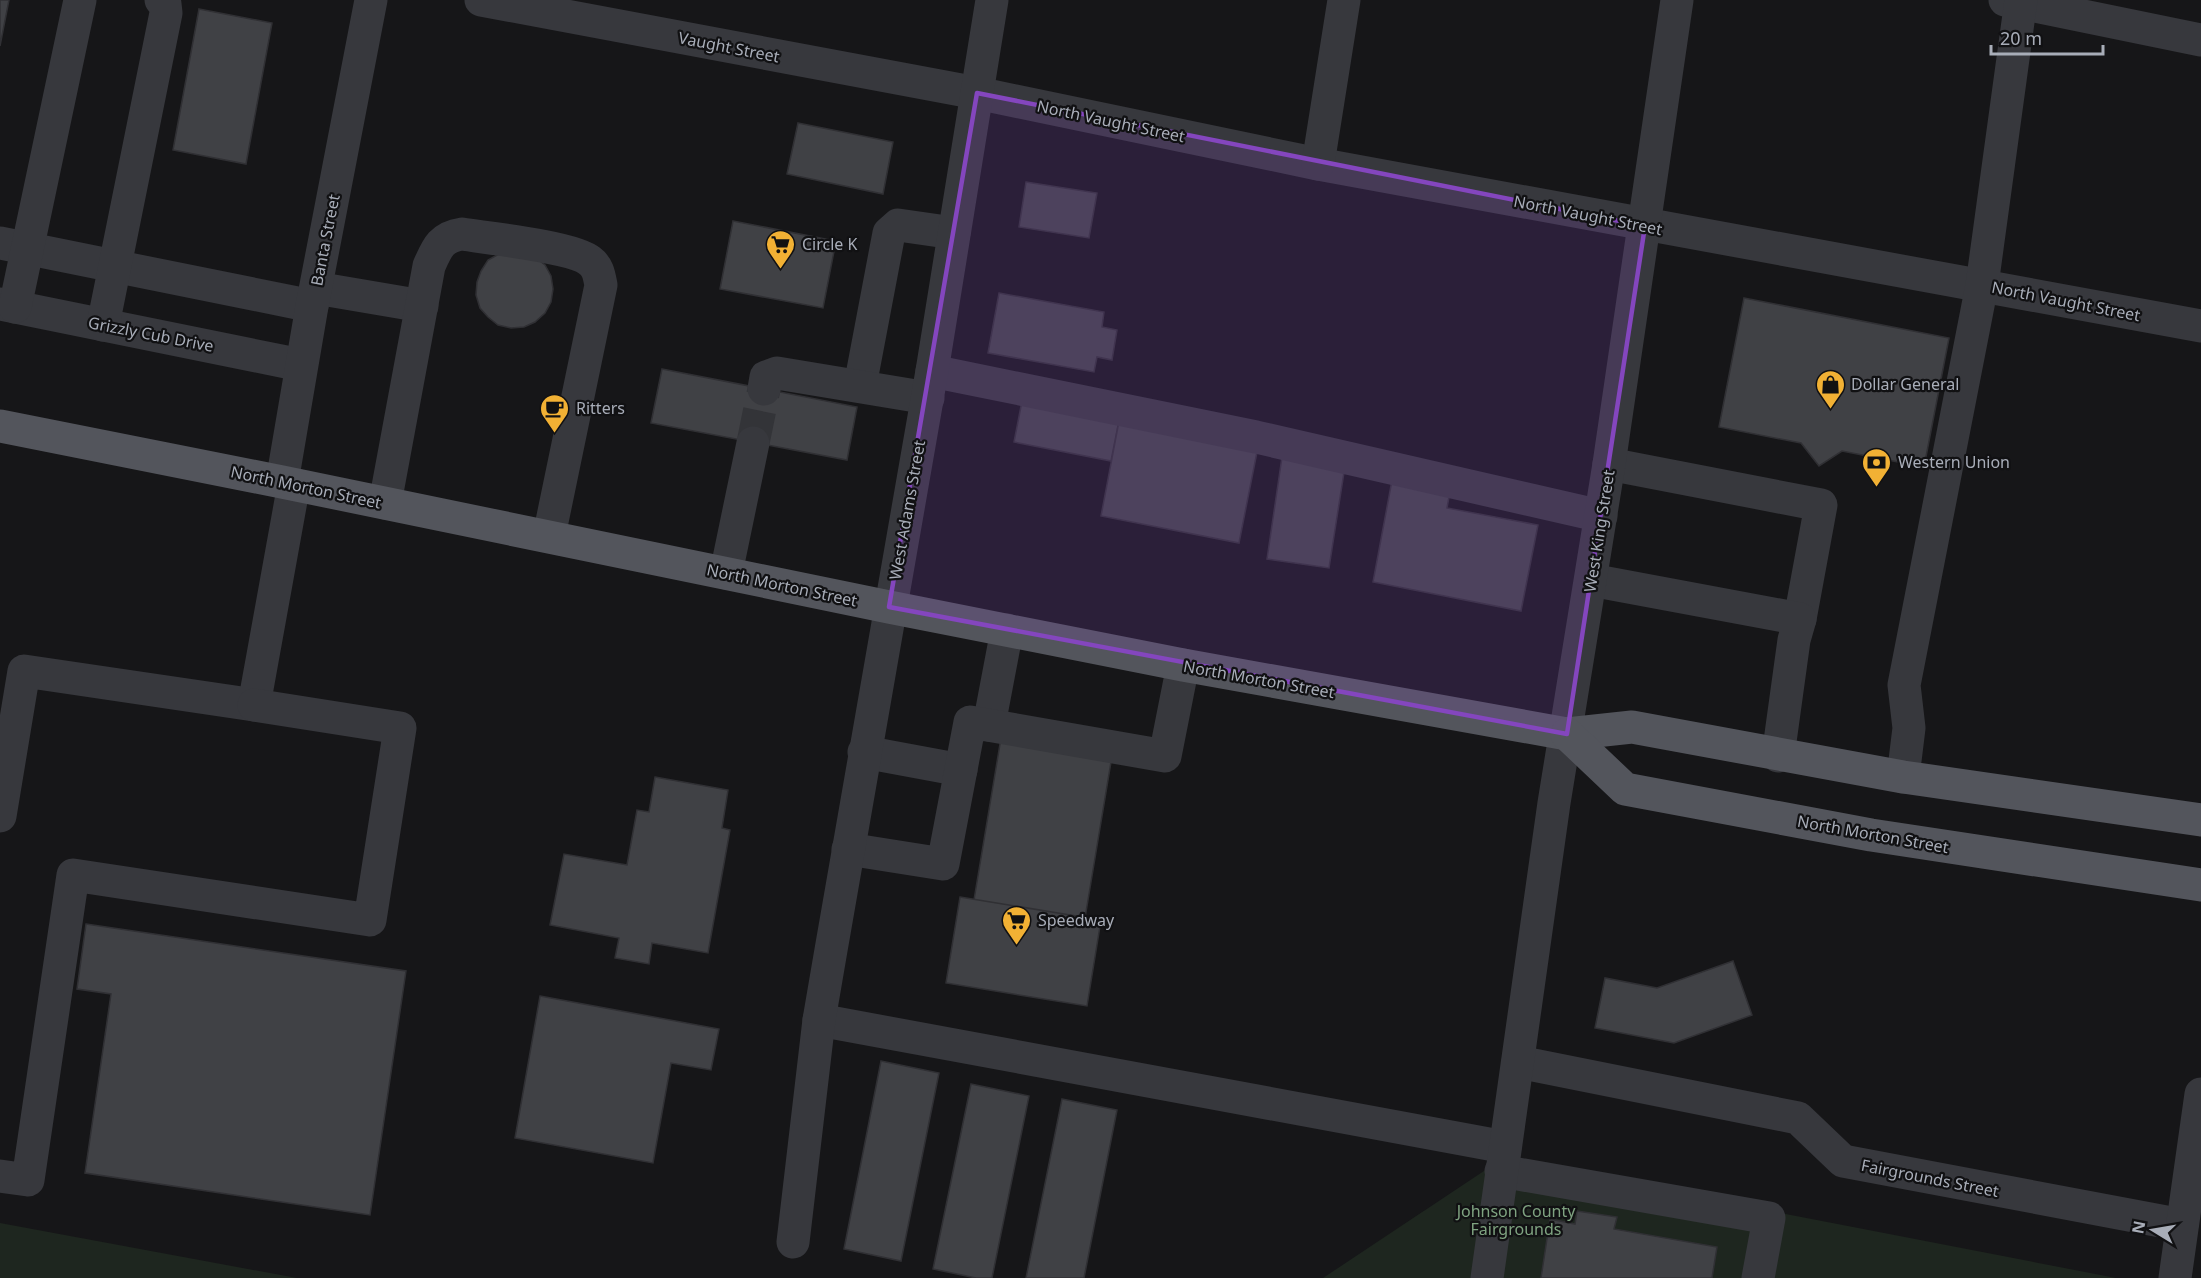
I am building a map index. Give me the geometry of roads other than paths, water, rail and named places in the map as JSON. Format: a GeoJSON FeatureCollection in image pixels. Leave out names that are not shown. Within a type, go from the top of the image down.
{"type":"FeatureCollection","features":[{"type":"Feature","properties":{"kind":"main road","name":"North Morton Street"},"geometry":{"type":"LineString","coordinates":[[0,426],[1183,665],[1567,734],[1632,727],[1778,756],[1903,777],[2201,820]]}},
{"type":"Feature","properties":{"kind":"main road","name":"North Morton Street"},"geometry":{"type":"LineString","coordinates":[[1567,734],[1625,789],[1870,835],[2201,885]]}},
{"type":"Feature","properties":{"kind":"street"},"geometry":{"type":"LineString","coordinates":[[7,306],[14,245],[80,0]]}},
{"type":"Feature","properties":{"kind":"street"},"geometry":{"type":"LineString","coordinates":[[103,325],[166,13],[165,4],[161,0]]}},
{"type":"Feature","properties":{"kind":"street","name":"Banta Street"},"geometry":{"type":"LineString","coordinates":[[254,705],[288,483],[301,365],[371,0]]}},
{"type":"Feature","properties":{"kind":"street","name":"Vaught Street"},"geometry":{"type":"LineString","coordinates":[[481,0],[976,93]]}},
{"type":"Feature","properties":{"kind":"street","name":"West Adams Street"},"geometry":{"type":"LineString","coordinates":[[794,1242],[819,1020],[864,752],[930,385],[992,0]]}},
{"type":"Feature","properties":{"kind":"street"},"geometry":{"type":"LineString","coordinates":[[1318,164],[1344,0]]}},
{"type":"Feature","properties":{"kind":"street","name":"West King Street"},"geometry":{"type":"LineString","coordinates":[[1487,1278],[1554,803],[1567,734],[1646,226],[1677,0]]}},
{"type":"Feature","properties":{"kind":"street"},"geometry":{"type":"LineString","coordinates":[[1903,777],[1908,729],[1904,685],[1982,285],[2016,1],[2201,40]]}},
{"type":"Feature","properties":{"kind":"street","name":"North Vaught Street"},"geometry":{"type":"LineString","coordinates":[[976,93],[1318,164],[2201,326]]}},
{"type":"Feature","properties":{"kind":"street"},"geometry":{"type":"LineString","coordinates":[[860,386],[889,233],[898,225],[954,233]]}},
{"type":"Feature","properties":{"kind":"street"},"geometry":{"type":"LineString","coordinates":[[385,503],[429,266],[437,248],[450,236],[462,234],[571,252],[589,259],[598,269],[602,285],[549,536]]}},
{"type":"Feature","properties":{"kind":"street"},"geometry":{"type":"LineString","coordinates":[[14,245],[115,267],[314,297],[422,306]]}},
{"type":"Feature","properties":{"kind":"street","name":"Grizzly Cub Drive"},"geometry":{"type":"LineString","coordinates":[[7,306],[301,365]]}},
{"type":"Feature","properties":{"kind":"street"},"geometry":{"type":"LineString","coordinates":[[764,389],[766,377],[777,373],[860,386],[930,385],[1256,437],[1601,516]]}},
{"type":"Feature","properties":{"kind":"street"},"geometry":{"type":"LineString","coordinates":[[726,573],[753,442]]}},
{"type":"Feature","properties":{"kind":"street"},"geometry":{"type":"LineString","coordinates":[[1609,464],[1821,504],[1794,640],[1778,756]]}},
{"type":"Feature","properties":{"kind":"street"},"geometry":{"type":"LineString","coordinates":[[1591,580],[1800,619]]}},
{"type":"Feature","properties":{"kind":"street"},"geometry":{"type":"LineString","coordinates":[[990,725],[1007,630]]}},
{"type":"Feature","properties":{"kind":"street"},"geometry":{"type":"LineString","coordinates":[[848,849],[943,864],[970,722],[1165,756],[1183,665]]}},
{"type":"Feature","properties":{"kind":"street"},"geometry":{"type":"LineString","coordinates":[[0,816],[24,671],[400,728],[370,920],[73,875],[28,1180],[0,1176]]}},
{"type":"Feature","properties":{"kind":"street"},"geometry":{"type":"LineString","coordinates":[[864,752],[961,771]]}},
{"type":"Feature","properties":{"kind":"street"},"geometry":{"type":"LineString","coordinates":[[819,1020],[1503,1159],[1769,1218],[1758,1278]]}},
{"type":"Feature","properties":{"kind":"street","name":"Fairgrounds Street"},"geometry":{"type":"LineString","coordinates":[[1518,1062],[1798,1118],[1843,1161],[2182,1225]]}},
{"type":"Feature","properties":{"kind":"street"},"geometry":{"type":"LineString","coordinates":[[2175,1278],[2201,1094]]}},
{"type":"Feature","properties":{"kind":"tunnel"},"geometry":{"type":"LineString","coordinates":[[753,443],[764,389]]}},
{"type":"Feature","properties":{"kind":"place","name":"Circle K"},"geometry":{"type":"Point","coordinates":[781,270]}},
{"type":"Feature","properties":{"kind":"place","name":"Dollar General"},"geometry":{"type":"Point","coordinates":[1830,410]}},
{"type":"Feature","properties":{"kind":"place","name":"Ritters"},"geometry":{"type":"Point","coordinates":[555,434]}},
{"type":"Feature","properties":{"kind":"place","name":"Western Union"},"geometry":{"type":"Point","coordinates":[1877,488]}},
{"type":"Feature","properties":{"kind":"place","name":"Speedway"},"geometry":{"type":"Point","coordinates":[1017,946]}},
{"type":"Feature","properties":{"kind":"park label","name":"Johnson County Fairgrounds"},"geometry":{"type":"Point","coordinates":[1516,1220]}}]}
